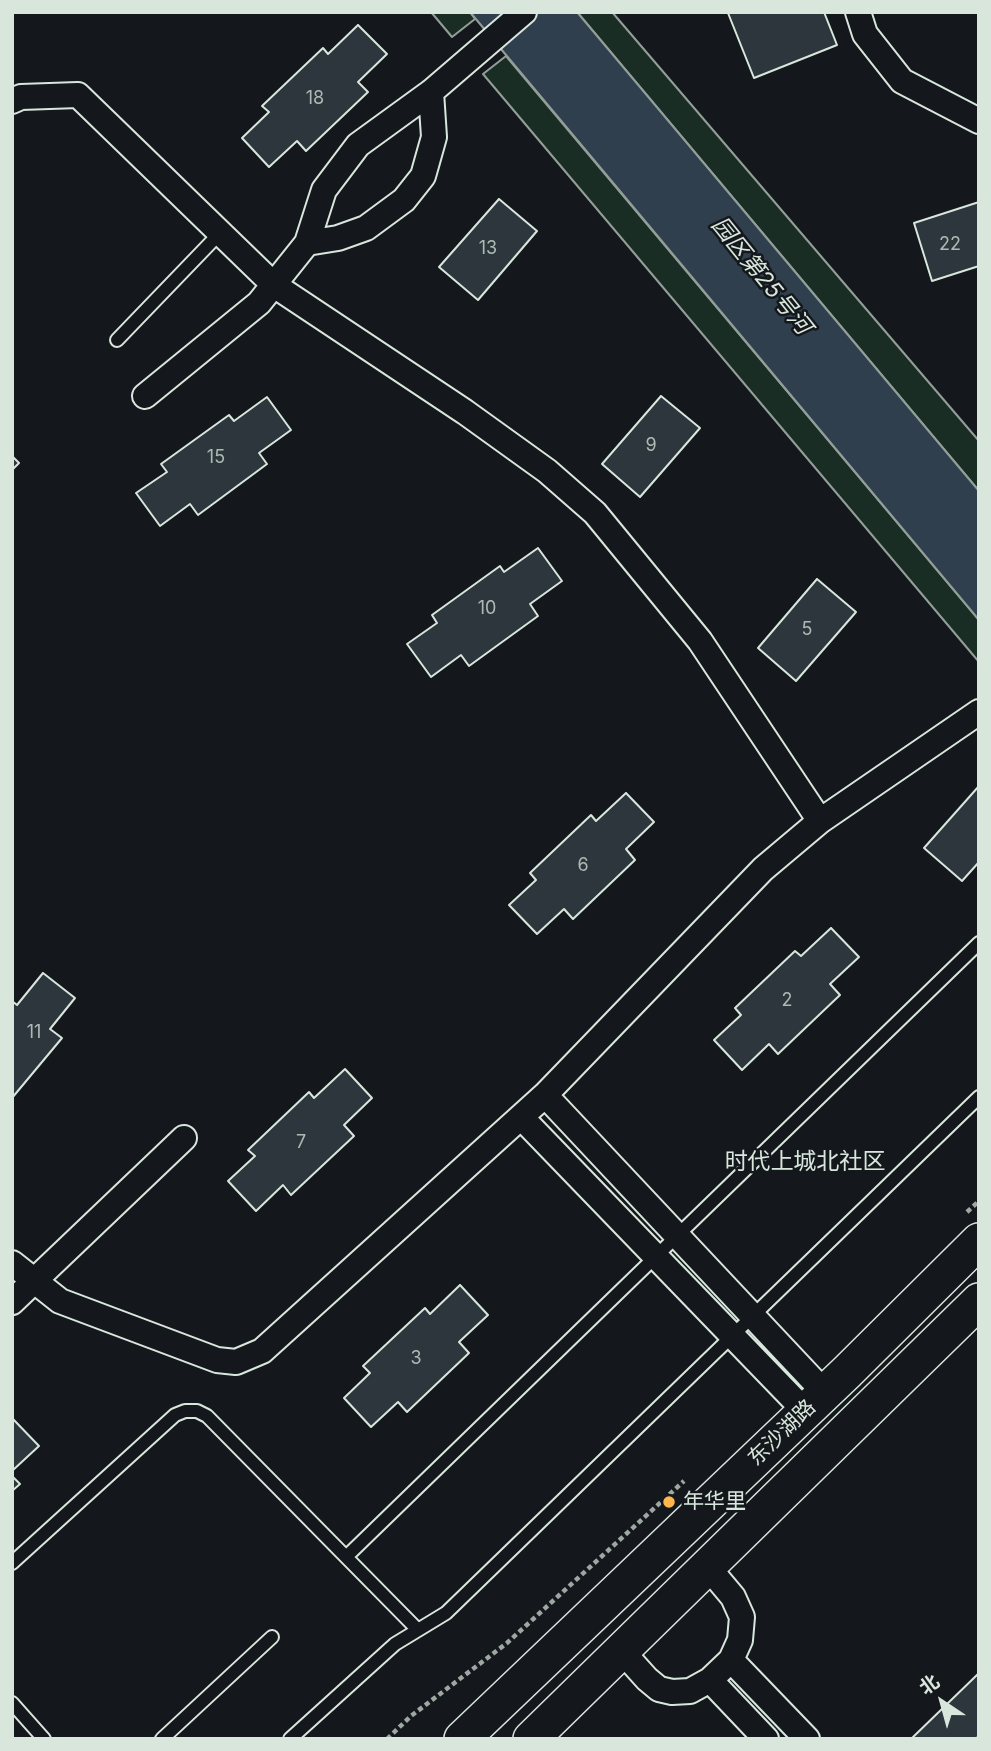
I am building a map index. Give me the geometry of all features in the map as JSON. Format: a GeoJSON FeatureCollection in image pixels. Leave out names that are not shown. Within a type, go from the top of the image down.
{"type":"FeatureCollection","features":[{"type":"Feature","properties":{"kind":"main road","name":"东沙湖路"},"geometry":{"type":"LineString","coordinates":[[462,1739],[815,1402],[969,1231]]}},
{"type":"Feature","properties":{"kind":"main road","name":"东沙湖路"},"geometry":{"type":"LineString","coordinates":[[531,1739],[979,1301]]}},
{"type":"Feature","properties":{"kind":"street"},"geometry":{"type":"LineString","coordinates":[[145,396],[259,303],[307,243],[324,190],[337,170],[376,131],[431,92],[524,12]]}},
{"type":"Feature","properties":{"kind":"street"},"geometry":{"type":"LineString","coordinates":[[858,12],[872,44],[902,81],[979,121]]}},
{"type":"Feature","properties":{"kind":"street"},"geometry":{"type":"LineString","coordinates":[[307,243],[338,238],[366,228],[404,200],[423,176],[433,137],[431,92]]}},
{"type":"Feature","properties":{"kind":"street"},"geometry":{"type":"LineString","coordinates":[[12,101],[21,97],[78,95],[274,285],[465,412],[547,471],[595,513],[700,641],[820,821]]}},
{"type":"Feature","properties":{"kind":"street"},"geometry":{"type":"LineString","coordinates":[[12,1263],[60,1301],[217,1360],[236,1362],[262,1351],[283,1335],[545,1096],[763,869],[820,821],[979,712]]}},
{"type":"Feature","properties":{"kind":"street"},"geometry":{"type":"LineString","coordinates":[[545,1096],[754,1317],[815,1402]]}},
{"type":"Feature","properties":{"kind":"street"},"geometry":{"type":"LineString","coordinates":[[521,1117],[733,1336],[815,1402]]}},
{"type":"Feature","properties":{"kind":"street"},"geometry":{"type":"LineString","coordinates":[[12,1302],[184,1138]]}},
{"type":"Feature","properties":{"kind":"street"},"geometry":{"type":"LineString","coordinates":[[621,1650],[659,1689],[690,1691],[709,1679],[730,1660],[740,1640],[742,1617],[733,1597],[707,1566]]}},
{"type":"Feature","properties":{"kind":"street"},"geometry":{"type":"LineString","coordinates":[[730,1660],[807,1739]]}},
{"type":"Feature","properties":{"kind":"street"},"geometry":{"type":"LineString","coordinates":[[709,1679],[766,1739]]}},
{"type":"Feature","properties":{"kind":"lane"},"geometry":{"type":"LineString","coordinates":[[117,340],[220,233]]}},
{"type":"Feature","properties":{"kind":"lane"},"geometry":{"type":"LineString","coordinates":[[346,1557],[979,943]]}},
{"type":"Feature","properties":{"kind":"lane"},"geometry":{"type":"LineString","coordinates":[[289,1739],[395,1644],[446,1613],[979,1097]]}},
{"type":"Feature","properties":{"kind":"lane"},"geometry":{"type":"LineString","coordinates":[[12,1563],[175,1415],[185,1411],[206,1416],[418,1630]]}},
{"type":"Feature","properties":{"kind":"lane"},"geometry":{"type":"LineString","coordinates":[[162,1739],[272,1637]]}},
{"type":"Feature","properties":{"kind":"lane"},"geometry":{"type":"LineString","coordinates":[[12,1703],[44,1739]]}},
{"type":"Feature","properties":{"kind":"path"},"geometry":{"type":"LineString","coordinates":[[969,1231],[979,1201]]}},
{"type":"Feature","properties":{"kind":"path"},"geometry":{"type":"LineString","coordinates":[[387,1739],[411,1716],[507,1643],[691,1473]]}},
{"type":"Feature","properties":{"kind":"green space"},"geometry":{"type":"Polygon","coordinates":[[[431,12],[470,12],[475,19],[452,37],[431,12]]]}},
{"type":"Feature","properties":{"kind":"green space"},"geometry":{"type":"Polygon","coordinates":[[[577,12],[612,12],[979,441],[979,491],[577,12]]]}},
{"type":"Feature","properties":{"kind":"green space"},"geometry":{"type":"Polygon","coordinates":[[[506,56],[979,620],[979,662],[483,74],[506,56]]]}},
{"type":"Feature","properties":{"kind":"water","name":"园区第25号河"},"geometry":{"type":"Polygon","coordinates":[[[470,12],[577,12],[979,491],[979,620],[470,12]]]}},
{"type":"Feature","properties":{"kind":"building"},"geometry":{"type":"Polygon","coordinates":[[[824,12],[837,45],[754,78],[728,13],[824,12]]]}},
{"type":"Feature","properties":{"kind":"building"},"geometry":{"type":"Polygon","coordinates":[[[358,25],[387,54],[358,82],[368,92],[306,151],[297,141],[269,167],[242,138],[269,112],[262,106],[323,48],[328,54],[358,25]]]}},
{"type":"Feature","properties":{"kind":"building"},"geometry":{"type":"Polygon","coordinates":[[[499,199],[537,231],[478,300],[439,267],[499,199]]]}},
{"type":"Feature","properties":{"kind":"building"},"geometry":{"type":"Polygon","coordinates":[[[979,202],[979,266],[932,281],[914,223],[979,202]]]}},
{"type":"Feature","properties":{"kind":"building"},"geometry":{"type":"Polygon","coordinates":[[[661,396],[700,428],[640,497],[602,464],[661,396]]]}},
{"type":"Feature","properties":{"kind":"building"},"geometry":{"type":"Polygon","coordinates":[[[267,397],[291,430],[259,453],[267,464],[198,515],[190,504],[160,526],[136,493],[167,472],[161,464],[229,415],[234,421],[267,397]]]}},
{"type":"Feature","properties":{"kind":"building"},"geometry":{"type":"Polygon","coordinates":[[[12,456],[19,463],[12,470],[12,456]]]}},
{"type":"Feature","properties":{"kind":"building"},"geometry":{"type":"Polygon","coordinates":[[[538,548],[562,581],[530,604],[538,616],[469,666],[461,655],[431,677],[407,644],[437,623],[432,615],[500,566],[504,572],[538,548]]]}},
{"type":"Feature","properties":{"kind":"building"},"geometry":{"type":"Polygon","coordinates":[[[817,579],[856,612],[796,681],[758,648],[817,579]]]}},
{"type":"Feature","properties":{"kind":"building"},"geometry":{"type":"Polygon","coordinates":[[[979,786],[979,862],[962,881],[924,848],[979,786]]]}},
{"type":"Feature","properties":{"kind":"building"},"geometry":{"type":"Polygon","coordinates":[[[626,793],[654,822],[626,849],[635,860],[573,919],[564,909],[537,934],[509,905],[536,880],[530,873],[591,815],[596,821],[626,793]]]}},
{"type":"Feature","properties":{"kind":"building"},"geometry":{"type":"Polygon","coordinates":[[[831,928],[859,957],[830,984],[840,995],[778,1054],[769,1044],[742,1070],[714,1040],[741,1015],[735,1008],[795,951],[801,956],[831,928]]]}},
{"type":"Feature","properties":{"kind":"building"},"geometry":{"type":"Polygon","coordinates":[[[43,973],[75,998],[50,1029],[62,1038],[12,1098],[12,1001],[17,1005],[43,973]]]}},
{"type":"Feature","properties":{"kind":"building"},"geometry":{"type":"Polygon","coordinates":[[[345,1069],[372,1098],[344,1125],[354,1136],[291,1195],[283,1185],[256,1211],[228,1181],[255,1156],[248,1150],[309,1092],[314,1098],[345,1069]]]}},
{"type":"Feature","properties":{"kind":"building"},"geometry":{"type":"Polygon","coordinates":[[[460,1285],[488,1315],[459,1342],[469,1353],[407,1412],[398,1402],[371,1427],[344,1398],[370,1373],[363,1366],[425,1308],[430,1314],[460,1285]]]}},
{"type":"Feature","properties":{"kind":"building"},"geometry":{"type":"Polygon","coordinates":[[[12,1418],[39,1446],[12,1471],[12,1418]]]}},
{"type":"Feature","properties":{"kind":"building"},"geometry":{"type":"Polygon","coordinates":[[[12,1476],[20,1484],[12,1491],[12,1476]]]}},
{"type":"Feature","properties":{"kind":"building"},"geometry":{"type":"Polygon","coordinates":[[[979,1673],[979,1736],[975,1739],[911,1739],[979,1673]]]}},
{"type":"Feature","properties":{"kind":"place","name":"年华里"},"geometry":{"type":"Point","coordinates":[669,1502]}},
{"type":"Feature","properties":{"kind":"district","name":"时代上城北社区"},"geometry":{"type":"Point","coordinates":[805,1162]}}]}
